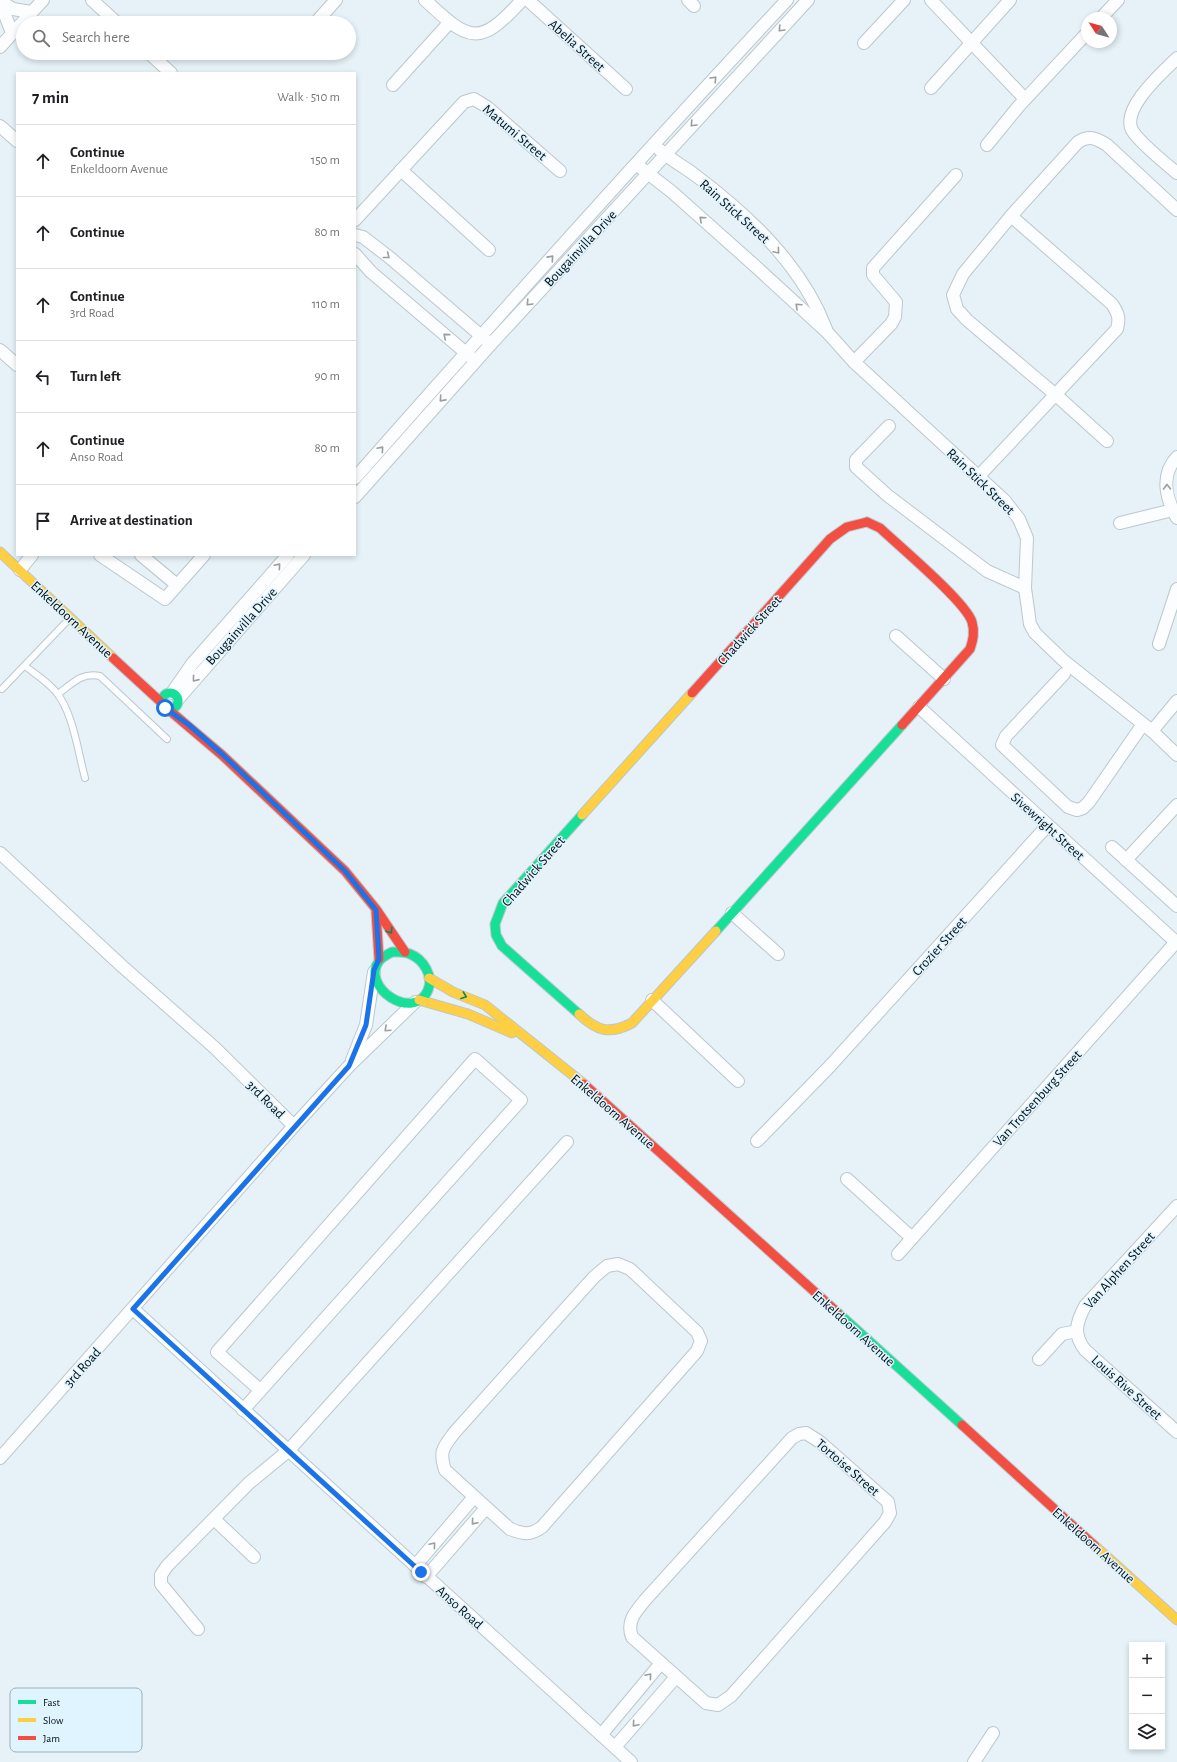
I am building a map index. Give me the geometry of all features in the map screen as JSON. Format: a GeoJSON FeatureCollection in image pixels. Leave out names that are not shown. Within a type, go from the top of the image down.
{"type":"FeatureCollection","features":[{"type":"Feature","properties":{"kind":"street"},"geometry":{"type":"LineString","coordinates":[[27,16],[43,0]]}},
{"type":"Feature","properties":{"kind":"street"},"geometry":{"type":"LineString","coordinates":[[92,0],[109,16]]}},
{"type":"Feature","properties":{"kind":"street"},"geometry":{"type":"LineString","coordinates":[[322,16],[336,0]]}},
{"type":"Feature","properties":{"kind":"street"},"geometry":{"type":"LineString","coordinates":[[425,0],[449,23],[462,32],[479,34],[491,30],[522,0]]}},
{"type":"Feature","properties":{"kind":"street","name":"Abelia Street"},"geometry":{"type":"LineString","coordinates":[[528,0],[626,90]]}},
{"type":"Feature","properties":{"kind":"street","name":"Bougainvilla Drive"},"geometry":{"type":"LineString","coordinates":[[356,477],[480,336],[653,144],[787,0]]}},
{"type":"Feature","properties":{"kind":"street","name":"Bougainvilla Drive"},"geometry":{"type":"LineString","coordinates":[[356,496],[491,344],[808,0]]}},
{"type":"Feature","properties":{"kind":"street"},"geometry":{"type":"LineString","coordinates":[[864,43],[904,0]]}},
{"type":"Feature","properties":{"kind":"street"},"geometry":{"type":"LineString","coordinates":[[931,0],[1025,99]]}},
{"type":"Feature","properties":{"kind":"street"},"geometry":{"type":"LineString","coordinates":[[931,88],[1010,0]]}},
{"type":"Feature","properties":{"kind":"street"},"geometry":{"type":"LineString","coordinates":[[1107,12],[1118,0]]}},
{"type":"Feature","properties":{"kind":"street"},"geometry":{"type":"LineString","coordinates":[[0,2],[14,9],[31,12]]}},
{"type":"Feature","properties":{"kind":"street"},"geometry":{"type":"LineString","coordinates":[[0,2],[12,33]]}},
{"type":"Feature","properties":{"kind":"street"},"geometry":{"type":"LineString","coordinates":[[393,85],[449,23]]}},
{"type":"Feature","properties":{"kind":"street"},"geometry":{"type":"LineString","coordinates":[[0,47],[16,29]]}},
{"type":"Feature","properties":{"kind":"street"},"geometry":{"type":"LineString","coordinates":[[987,145],[1025,99],[1081,39]]}},
{"type":"Feature","properties":{"kind":"street"},"geometry":{"type":"LineString","coordinates":[[1175,168],[1132,130],[1130,116],[1133,108],[1140,98],[1177,58]]}},
{"type":"Feature","properties":{"kind":"street"},"geometry":{"type":"LineString","coordinates":[[157,60],[170,72]]}},
{"type":"Feature","properties":{"kind":"street","name":"Matumi Street"},"geometry":{"type":"LineString","coordinates":[[356,219],[464,102],[474,99],[487,107],[560,171]]}},
{"type":"Feature","properties":{"kind":"street"},"geometry":{"type":"LineString","coordinates":[[0,126],[16,140]]}},
{"type":"Feature","properties":{"kind":"street"},"geometry":{"type":"LineString","coordinates":[[1107,441],[1056,395],[967,320],[954,303],[955,289],[963,274],[1011,216],[1078,142],[1086,137],[1096,138],[1106,145],[1177,210]]}},
{"type":"Feature","properties":{"kind":"street","name":"Rain Stick Street"},"geometry":{"type":"LineString","coordinates":[[653,144],[695,175],[750,221],[795,272],[820,313],[827,332]]}},
{"type":"Feature","properties":{"kind":"street","name":"Rain Stick Street"},"geometry":{"type":"LineString","coordinates":[[636,164],[672,192],[827,332],[854,362],[1005,501],[1019,519],[1027,538],[1024,588],[1030,624],[1035,633],[1064,661],[1148,727],[1177,755]]}},
{"type":"Feature","properties":{"kind":"street"},"geometry":{"type":"LineString","coordinates":[[401,170],[489,250]]}},
{"type":"Feature","properties":{"kind":"street"},"geometry":{"type":"LineString","coordinates":[[854,362],[896,317],[896,302],[873,275],[873,268],[956,175]]}},
{"type":"Feature","properties":{"kind":"street"},"geometry":{"type":"LineString","coordinates":[[978,477],[1117,329],[1120,320],[1112,304],[1011,216]]}},
{"type":"Feature","properties":{"kind":"street"},"geometry":{"type":"LineString","coordinates":[[356,235],[362,237],[389,257],[491,344]]}},
{"type":"Feature","properties":{"kind":"street"},"geometry":{"type":"LineString","coordinates":[[356,255],[371,272],[476,362]]}},
{"type":"Feature","properties":{"kind":"street"},"geometry":{"type":"LineString","coordinates":[[0,350],[16,365]]}},
{"type":"Feature","properties":{"kind":"street"},"geometry":{"type":"LineString","coordinates":[[889,426],[856,460],[856,467],[887,495],[987,571],[1024,588]]}},
{"type":"Feature","properties":{"kind":"street"},"geometry":{"type":"LineString","coordinates":[[1120,523],[1175,514],[1166,490],[1167,480],[1173,461],[1177,457]]}},
{"type":"Feature","properties":{"kind":"street","name":"Chadwick Street"},"geometry":{"type":"LineString","coordinates":[[867,522],[880,528],[960,603],[972,621],[974,635],[970,649],[944,679],[632,1023],[617,1031],[601,1030],[587,1022],[502,946],[496,938],[494,926],[497,914],[503,904],[830,539],[842,528],[854,523],[867,522]]}},
{"type":"Feature","properties":{"kind":"street","name":"Enkeldoorn Avenue"},"geometry":{"type":"LineString","coordinates":[[0,552],[144,685],[171,701],[189,725],[345,871],[376,910],[405,952],[418,959],[429,978],[453,992],[485,1005],[527,1040],[560,1064],[633,1127],[1177,1620]]}},
{"type":"Feature","properties":{"kind":"street"},"geometry":{"type":"LineString","coordinates":[[20,570],[31,556]]}},
{"type":"Feature","properties":{"kind":"street"},"geometry":{"type":"LineString","coordinates":[[101,556],[165,599],[203,556]]}},
{"type":"Feature","properties":{"kind":"street"},"geometry":{"type":"LineString","coordinates":[[142,556],[177,585]]}},
{"type":"Feature","properties":{"kind":"street","name":"Bougainvilla Drive"},"geometry":{"type":"LineString","coordinates":[[171,701],[192,664],[287,556]]}},
{"type":"Feature","properties":{"kind":"street","name":"Bougainvilla Drive"},"geometry":{"type":"LineString","coordinates":[[171,701],[303,556]]}},
{"type":"Feature","properties":{"kind":"street"},"geometry":{"type":"LineString","coordinates":[[1159,644],[1177,589]]}},
{"type":"Feature","properties":{"kind":"street"},"geometry":{"type":"LineString","coordinates":[[896,636],[944,679]]}},
{"type":"Feature","properties":{"kind":"street"},"geometry":{"type":"LineString","coordinates":[[1064,674],[1006,736],[1002,745],[1068,807],[1077,810],[1083,808],[1089,802],[1148,727],[1177,701]]}},
{"type":"Feature","properties":{"kind":"street","name":"Sivewright Street"},"geometry":{"type":"LineString","coordinates":[[919,707],[1176,943]]}},
{"type":"Feature","properties":{"kind":"street"},"geometry":{"type":"LineString","coordinates":[[1126,860],[1177,805]]}},
{"type":"Feature","properties":{"kind":"street","name":"Crozier Street"},"geometry":{"type":"LineString","coordinates":[[756,1141],[830,1066],[1048,826]]}},
{"type":"Feature","properties":{"kind":"street"},"geometry":{"type":"LineString","coordinates":[[1112,847],[1177,906]]}},
{"type":"Feature","properties":{"kind":"street","name":"3rd Road"},"geometry":{"type":"LineString","coordinates":[[0,853],[123,967],[215,1048],[294,1126],[0,1458]]}},
{"type":"Feature","properties":{"kind":"street","name":"Enkeldoorn Avenue"},"geometry":{"type":"LineString","coordinates":[[376,910],[376,965],[379,986],[385,993],[402,1003],[417,1001],[468,1014],[527,1040]]}},
{"type":"Feature","properties":{"kind":"street"},"geometry":{"type":"LineString","coordinates":[[732,913],[778,954]]}},
{"type":"Feature","properties":{"kind":"street","name":"Van Trotsenburg Street"},"geometry":{"type":"LineString","coordinates":[[898,1254],[1176,943]]}},
{"type":"Feature","properties":{"kind":"street"},"geometry":{"type":"LineString","coordinates":[[349,1066],[366,1025],[376,965],[392,952],[405,952]]}},
{"type":"Feature","properties":{"kind":"street"},"geometry":{"type":"LineString","coordinates":[[294,1126],[349,1066],[428,991],[430,985],[429,978]]}},
{"type":"Feature","properties":{"kind":"street"},"geometry":{"type":"LineString","coordinates":[[652,1000],[738,1081]]}},
{"type":"Feature","properties":{"kind":"street"},"geometry":{"type":"LineString","coordinates":[[243,1410],[521,1100],[475,1059],[217,1352],[260,1390]]}},
{"type":"Feature","properties":{"kind":"street"},"geometry":{"type":"LineString","coordinates":[[198,1629],[161,1584],[161,1575],[167,1566],[249,1482],[288,1451],[567,1142]]}},
{"type":"Feature","properties":{"kind":"street"},"geometry":{"type":"LineString","coordinates":[[847,1179],[912,1238]]}},
{"type":"Feature","properties":{"kind":"street","name":"Van Alphen Street"},"geometry":{"type":"LineString","coordinates":[[1078,1336],[1078,1320],[1085,1306],[1177,1206]]}},
{"type":"Feature","properties":{"kind":"street"},"geometry":{"type":"LineString","coordinates":[[618,1264],[630,1269],[697,1332],[701,1341],[697,1351],[542,1527],[533,1533],[523,1534],[510,1529],[486,1508],[445,1470],[442,1459],[443,1449],[454,1433],[594,1277],[607,1266],[618,1264]]}},
{"type":"Feature","properties":{"kind":"street","name":"Anso Road"},"geometry":{"type":"LineString","coordinates":[[133,1309],[631,1762]]}},
{"type":"Feature","properties":{"kind":"street"},"geometry":{"type":"LineString","coordinates":[[1039,1359],[1062,1334],[1078,1336]]}},
{"type":"Feature","properties":{"kind":"street","name":"Louis Rive Street"},"geometry":{"type":"LineString","coordinates":[[1078,1336],[1085,1350],[1177,1432]]}},
{"type":"Feature","properties":{"kind":"street","name":"Tortoise Street"},"geometry":{"type":"LineString","coordinates":[[806,1433],[813,1436],[888,1502],[890,1513],[885,1522],[731,1696],[718,1705],[706,1703],[661,1663],[632,1637],[629,1629],[636,1611],[792,1438],[799,1434],[806,1433]]}},
{"type":"Feature","properties":{"kind":"street"},"geometry":{"type":"LineString","coordinates":[[415,1566],[474,1497]]}},
{"type":"Feature","properties":{"kind":"street"},"geometry":{"type":"LineString","coordinates":[[426,1577],[486,1508]]}},
{"type":"Feature","properties":{"kind":"street"},"geometry":{"type":"LineString","coordinates":[[214,1519],[254,1557]]}},
{"type":"Feature","properties":{"kind":"street"},"geometry":{"type":"LineString","coordinates":[[601,1735],[661,1663]]}},
{"type":"Feature","properties":{"kind":"street"},"geometry":{"type":"LineString","coordinates":[[615,1747],[676,1677]]}},
{"type":"Feature","properties":{"kind":"street"},"geometry":{"type":"LineString","coordinates":[[974,1762],[994,1733]]}},
{"type":"Feature","properties":{"kind":"lane"},"geometry":{"type":"LineString","coordinates":[[2,689],[71,617]]}},
{"type":"Feature","properties":{"kind":"lane"},"geometry":{"type":"LineString","coordinates":[[25,666],[52,687],[58,694],[69,719],[85,778]]}},
{"type":"Feature","properties":{"kind":"lane"},"geometry":{"type":"LineString","coordinates":[[58,694],[84,675],[91,674],[100,676],[167,739]]}},
{"type":"Feature","properties":{"kind":"traffic: fast"},"geometry":{"type":"LineString","coordinates":[[167,693],[173,693],[178,698],[178,701],[176,707],[173,709],[167,709],[162,704],[162,698],[167,693]]}},
{"type":"Feature","properties":{"kind":"traffic: fast"},"geometry":{"type":"LineString","coordinates":[[716,931],[902,725]]}},
{"type":"Feature","properties":{"kind":"traffic: fast"},"geometry":{"type":"LineString","coordinates":[[579,1014],[502,946],[496,935],[495,924],[503,903],[582,815]]}},
{"type":"Feature","properties":{"kind":"traffic: fast"},"geometry":{"type":"LineString","coordinates":[[392,952],[403,952],[410,954],[415,956],[423,964],[430,979],[428,990],[421,999],[412,1003],[401,1002],[391,998],[382,990],[377,981],[375,971],[379,961],[392,952]]}},
{"type":"Feature","properties":{"kind":"traffic: fast"},"geometry":{"type":"LineString","coordinates":[[837,1312],[962,1425]]}},
{"type":"Feature","properties":{"kind":"traffic: slow"},"geometry":{"type":"LineString","coordinates":[[0,552],[113,658]]}},
{"type":"Feature","properties":{"kind":"traffic: slow"},"geometry":{"type":"LineString","coordinates":[[582,815],[692,693]]}},
{"type":"Feature","properties":{"kind":"traffic: slow"},"geometry":{"type":"LineString","coordinates":[[579,1014],[592,1024],[604,1029],[617,1029],[632,1023],[716,931]]}},
{"type":"Feature","properties":{"kind":"traffic: slow"},"geometry":{"type":"LineString","coordinates":[[429,978],[453,992],[485,1005],[584,1084]]}},
{"type":"Feature","properties":{"kind":"traffic: slow"},"geometry":{"type":"LineString","coordinates":[[419,1000],[468,1014],[512,1033]]}},
{"type":"Feature","properties":{"kind":"traffic: slow"},"geometry":{"type":"LineString","coordinates":[[1095,1546],[1177,1620]]}},
{"type":"Feature","properties":{"kind":"traffic: jam"},"geometry":{"type":"LineString","coordinates":[[867,522],[880,528],[945,588],[967,613],[973,626],[973,636],[970,649],[902,725]]}},
{"type":"Feature","properties":{"kind":"traffic: jam"},"geometry":{"type":"LineString","coordinates":[[692,693],[830,539],[847,527],[867,522]]}},
{"type":"Feature","properties":{"kind":"traffic: jam"},"geometry":{"type":"LineString","coordinates":[[113,658],[163,704]]}},
{"type":"Feature","properties":{"kind":"traffic: jam"},"geometry":{"type":"LineString","coordinates":[[169,710],[222,755],[345,871],[376,909],[405,952]]}},
{"type":"Feature","properties":{"kind":"traffic: jam"},"geometry":{"type":"LineString","coordinates":[[376,912],[379,959]]}},
{"type":"Feature","properties":{"kind":"traffic: jam"},"geometry":{"type":"LineString","coordinates":[[584,1084],[837,1312]]}},
{"type":"Feature","properties":{"kind":"traffic: jam"},"geometry":{"type":"LineString","coordinates":[[962,1425],[1095,1546]]}},
{"type":"Feature","properties":{"kind":"route"},"geometry":{"type":"LineString","coordinates":[[165,708],[189,725],[222,754],[345,871],[376,910],[379,959],[375,964],[366,1025],[349,1066],[294,1126],[133,1309],[421,1572]]}}]}
